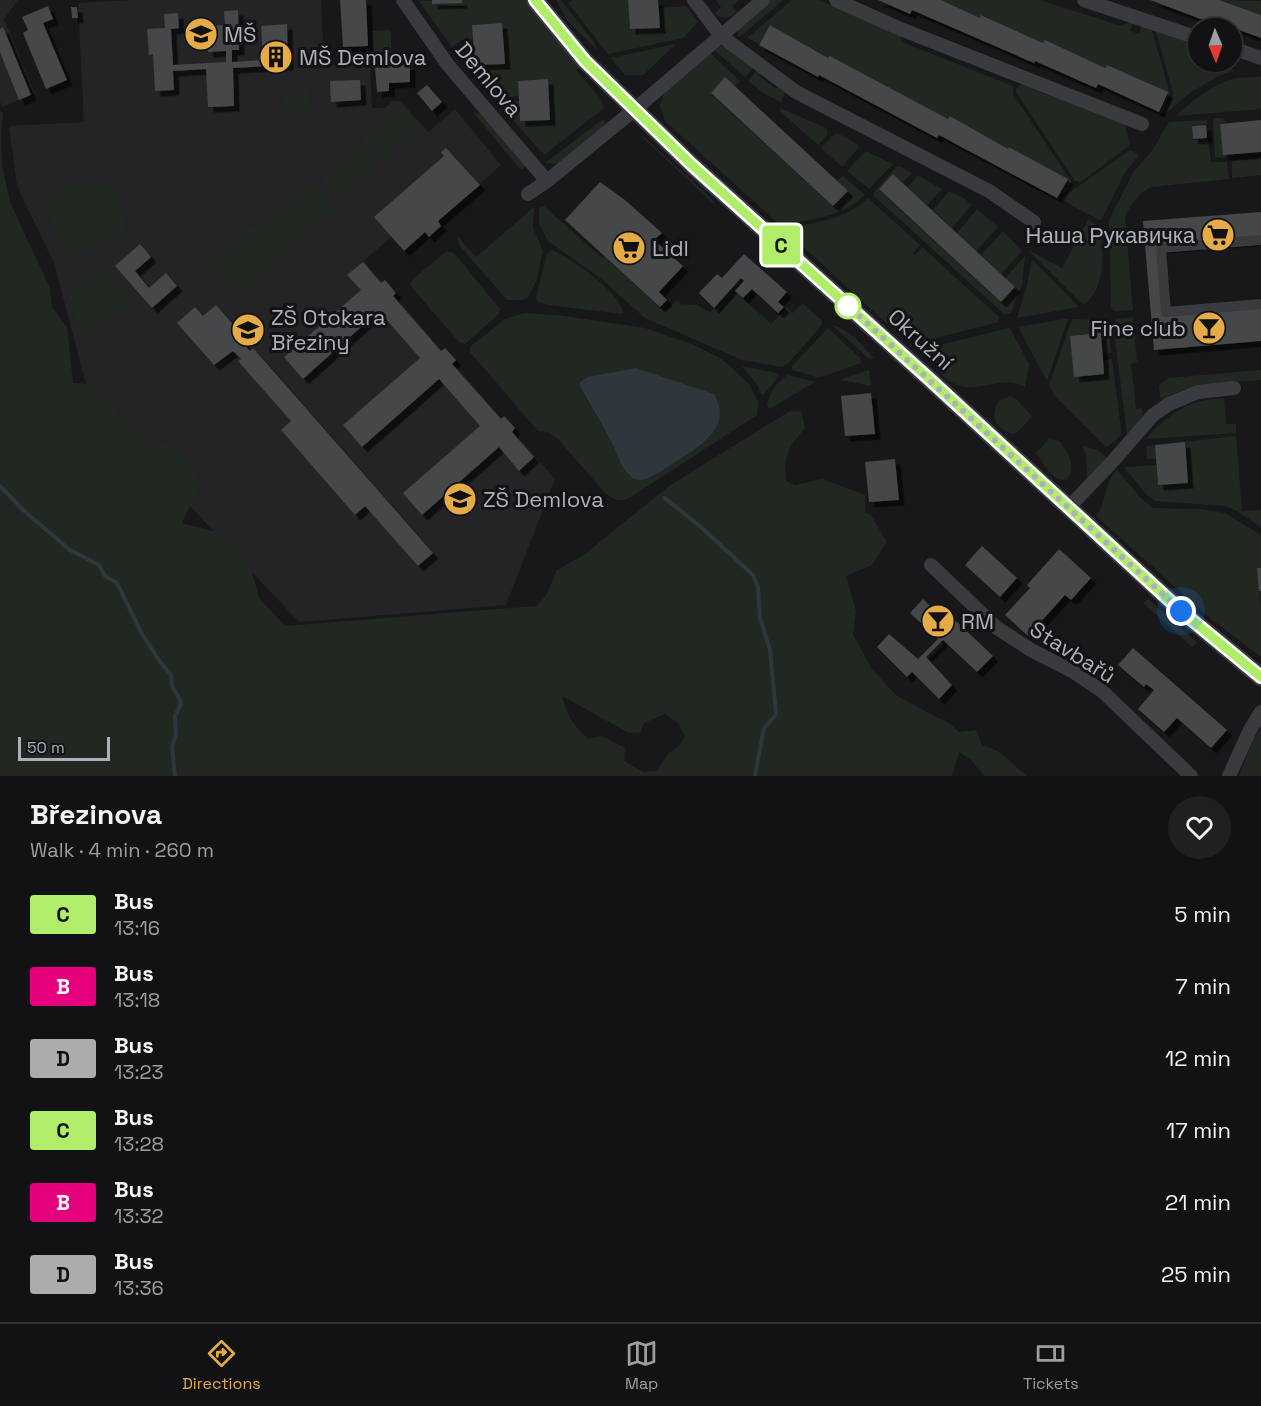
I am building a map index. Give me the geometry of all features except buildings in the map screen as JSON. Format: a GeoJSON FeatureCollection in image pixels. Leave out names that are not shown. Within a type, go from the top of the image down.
{"type":"FeatureCollection","features":[{"type":"Feature","properties":{"kind":"street","name":"Demlova"},"geometry":{"type":"LineString","coordinates":[[403,0],[448,65],[547,181]]}},
{"type":"Feature","properties":{"kind":"street","name":"Okružní"},"geometry":{"type":"LineString","coordinates":[[535,0],[585,61],[634,110],[1181,611],[1261,677]]}},
{"type":"Feature","properties":{"kind":"street"},"geometry":{"type":"LineString","coordinates":[[694,0],[721,36],[796,92],[989,191],[1034,222]]}},
{"type":"Feature","properties":{"kind":"street"},"geometry":{"type":"LineString","coordinates":[[528,194],[634,110],[763,0]]}},
{"type":"Feature","properties":{"kind":"street"},"geometry":{"type":"LineString","coordinates":[[836,0],[898,28],[1142,124]]}},
{"type":"Feature","properties":{"kind":"street"},"geometry":{"type":"LineString","coordinates":[[1084,0],[1188,35]]}},
{"type":"Feature","properties":{"kind":"street"},"geometry":{"type":"LineString","coordinates":[[1242,51],[1261,58]]}},
{"type":"Feature","properties":{"kind":"street"},"geometry":{"type":"LineString","coordinates":[[1261,240],[1161,248],[1166,312],[1261,304]]}},
{"type":"Feature","properties":{"kind":"street"},"geometry":{"type":"LineString","coordinates":[[1069,507],[1153,415],[1168,404],[1198,392],[1234,388]]}},
{"type":"Feature","properties":{"kind":"street","name":"Stavbařů"},"geometry":{"type":"LineString","coordinates":[[931,565],[997,628],[1040,655],[1072,671],[1102,692],[1191,776]]}},
{"type":"Feature","properties":{"kind":"street"},"geometry":{"type":"LineString","coordinates":[[1229,776],[1261,712]]}},
{"type":"Feature","properties":{"kind":"shaded area"},"geometry":{"type":"Polygon","coordinates":[[[0,0],[18,0],[4,19],[35,93],[2,107],[0,101],[0,0]]]}},
{"type":"Feature","properties":{"kind":"shaded area","name":"ZŠ Otokara Březiny"},"geometry":{"type":"Polygon","coordinates":[[[134,0],[321,0],[324,66],[370,64],[372,108],[385,108],[392,101],[400,101],[428,132],[455,109],[501,165],[405,250],[392,236],[364,261],[555,479],[506,605],[299,622],[169,484],[97,425],[54,263],[17,186],[9,126],[84,122],[78,3],[134,0]]]}},
{"type":"Feature","properties":{"kind":"shaded area"},"geometry":{"type":"Polygon","coordinates":[[[418,0],[462,3],[462,0],[525,0],[579,67],[576,70],[600,98],[604,108],[544,155],[497,102],[519,101],[520,121],[550,120],[548,80],[518,81],[519,96],[493,98],[454,51],[462,46],[474,45],[475,65],[504,64],[502,23],[473,25],[473,39],[461,40],[452,47],[418,0]]]}},
{"type":"Feature","properties":{"kind":"shaded area"},"geometry":{"type":"Polygon","coordinates":[[[556,0],[561,0],[593,41],[598,51],[567,20],[556,0]]]}},
{"type":"Feature","properties":{"kind":"shaded area"},"geometry":{"type":"Polygon","coordinates":[[[573,0],[628,0],[630,29],[660,28],[659,8],[686,6],[698,22],[683,38],[608,54],[568,3],[573,0]]]}},
{"type":"Feature","properties":{"kind":"shaded area"},"geometry":{"type":"Polygon","coordinates":[[[716,0],[739,0],[732,6],[737,12],[728,18],[719,17],[715,13],[721,7],[716,0]]]}},
{"type":"Feature","properties":{"kind":"shaded area"},"geometry":{"type":"Polygon","coordinates":[[[768,0],[784,0],[739,37],[737,29],[768,0]]]}},
{"type":"Feature","properties":{"kind":"shaded area"},"geometry":{"type":"Polygon","coordinates":[[[792,0],[818,0],[889,28],[888,32],[896,35],[900,32],[902,42],[1013,86],[1013,94],[1071,181],[1071,189],[1057,197],[1067,179],[950,116],[948,119],[830,56],[828,58],[770,25],[759,44],[747,38],[792,0]]]}},
{"type":"Feature","properties":{"kind":"shaded area"},"geometry":{"type":"Polygon","coordinates":[[[941,0],[1040,0],[1121,26],[1133,21],[1130,31],[1139,34],[1142,24],[1151,27],[1170,94],[1162,113],[1159,112],[1167,92],[1107,65],[1105,68],[1045,41],[1043,43],[982,15],[980,18],[941,0]]]}},
{"type":"Feature","properties":{"kind":"shaded area"},"geometry":{"type":"Polygon","coordinates":[[[1219,0],[1261,1],[1261,15],[1219,0]]]}},
{"type":"Feature","properties":{"kind":"shaded area"},"geometry":{"type":"Polygon","coordinates":[[[1155,28],[1188,39],[1188,72],[1230,72],[1191,92],[1165,114],[1173,93],[1155,28]]]}},
{"type":"Feature","properties":{"kind":"shaded area"},"geometry":{"type":"Polygon","coordinates":[[[391,30],[391,60],[373,61],[372,31],[391,30]]]}},
{"type":"Feature","properties":{"kind":"shaded area"},"geometry":{"type":"Polygon","coordinates":[[[676,44],[643,75],[625,75],[611,58],[676,44]]]}},
{"type":"Feature","properties":{"kind":"shaded area"},"geometry":{"type":"Polygon","coordinates":[[[720,46],[727,47],[754,67],[745,77],[713,49],[720,46]]]}},
{"type":"Feature","properties":{"kind":"shaded area"},"geometry":{"type":"Polygon","coordinates":[[[709,52],[740,81],[735,87],[711,94],[833,205],[847,191],[837,181],[843,176],[865,195],[836,213],[780,225],[665,121],[660,106],[664,93],[709,52]]]}},
{"type":"Feature","properties":{"kind":"shaded area"},"geometry":{"type":"Polygon","coordinates":[[[757,70],[761,73],[759,76],[776,89],[779,86],[786,91],[781,102],[765,94],[748,81],[757,70]]]}},
{"type":"Feature","properties":{"kind":"shaded area"},"geometry":{"type":"Polygon","coordinates":[[[1261,76],[1261,109],[1176,116],[1202,94],[1224,82],[1236,78],[1261,76]]]}},
{"type":"Feature","properties":{"kind":"shaded area"},"geometry":{"type":"Polygon","coordinates":[[[1026,82],[1035,90],[1053,97],[1055,94],[1124,121],[1130,145],[1081,182],[1075,181],[1016,92],[1016,88],[1026,82]]]}},
{"type":"Feature","properties":{"kind":"shaded area"},"geometry":{"type":"Polygon","coordinates":[[[309,88],[309,111],[285,112],[284,89],[309,88]]]}},
{"type":"Feature","properties":{"kind":"shaded area"},"geometry":{"type":"Polygon","coordinates":[[[400,105],[420,126],[382,161],[362,140],[400,105]]]}},
{"type":"Feature","properties":{"kind":"shaded area"},"geometry":{"type":"Polygon","coordinates":[[[780,108],[826,128],[828,134],[818,145],[781,112],[780,108]]]}},
{"type":"Feature","properties":{"kind":"shaded area"},"geometry":{"type":"Polygon","coordinates":[[[0,111],[3,113],[2,165],[10,202],[50,288],[52,307],[67,327],[73,383],[91,384],[108,400],[124,424],[143,440],[167,443],[190,462],[200,485],[182,523],[224,534],[251,568],[259,598],[285,626],[536,606],[546,596],[557,570],[585,554],[669,486],[790,411],[801,411],[805,428],[788,452],[786,481],[795,485],[822,479],[865,495],[865,513],[871,515],[887,542],[872,565],[846,576],[856,611],[853,634],[871,668],[897,696],[950,724],[959,732],[976,730],[982,745],[998,751],[1027,776],[984,776],[971,760],[959,752],[952,776],[0,776],[0,111]],[[562,696],[571,720],[584,735],[589,739],[602,736],[625,748],[624,761],[643,772],[657,771],[668,754],[680,745],[685,736],[678,723],[665,714],[644,723],[640,733],[629,733],[562,696]]]}},
{"type":"Feature","properties":{"kind":"shaded area"},"geometry":{"type":"Polygon","coordinates":[[[473,112],[484,115],[527,166],[522,169],[518,167],[473,112]]]}},
{"type":"Feature","properties":{"kind":"shaded area"},"geometry":{"type":"Polygon","coordinates":[[[1213,118],[1223,118],[1226,123],[1220,124],[1227,155],[1224,158],[1215,157],[1213,118]]]}},
{"type":"Feature","properties":{"kind":"shaded area"},"geometry":{"type":"Polygon","coordinates":[[[603,119],[606,122],[601,129],[559,162],[545,163],[603,119]]]}},
{"type":"Feature","properties":{"kind":"shaded area"},"geometry":{"type":"Polygon","coordinates":[[[1207,120],[1207,124],[1192,125],[1193,140],[1208,139],[1211,162],[1227,162],[1229,179],[1151,187],[1135,199],[1125,217],[1133,310],[1114,311],[1111,307],[1109,220],[1134,171],[1152,151],[1169,122],[1207,120]]]}},
{"type":"Feature","properties":{"kind":"shaded area"},"geometry":{"type":"Polygon","coordinates":[[[837,133],[858,144],[859,147],[842,167],[821,148],[837,133]]]}},
{"type":"Feature","properties":{"kind":"shaded area"},"geometry":{"type":"Polygon","coordinates":[[[639,134],[713,200],[716,206],[639,134]]]}},
{"type":"Feature","properties":{"kind":"shaded area"},"geometry":{"type":"Polygon","coordinates":[[[359,143],[379,164],[340,199],[320,178],[359,143]]]}},
{"type":"Feature","properties":{"kind":"shaded area"},"geometry":{"type":"Polygon","coordinates":[[[1130,150],[1139,155],[1124,174],[1101,220],[1060,199],[1130,150]]]}},
{"type":"Feature","properties":{"kind":"shaded area"},"geometry":{"type":"Polygon","coordinates":[[[866,151],[893,164],[869,189],[847,171],[866,151]]]}},
{"type":"Feature","properties":{"kind":"shaded area"},"geometry":{"type":"Polygon","coordinates":[[[1261,159],[1261,175],[1232,178],[1232,161],[1261,159]]]}},
{"type":"Feature","properties":{"kind":"shaded area"},"geometry":{"type":"Polygon","coordinates":[[[899,166],[912,173],[903,182],[893,174],[879,189],[1001,302],[1015,287],[1005,278],[1025,256],[1022,284],[1011,313],[1005,315],[874,196],[874,192],[899,166]]]}},
{"type":"Feature","properties":{"kind":"shaded area"},"geometry":{"type":"Polygon","coordinates":[[[918,175],[942,189],[927,205],[908,187],[918,175]]]}},
{"type":"Feature","properties":{"kind":"shaded area"},"geometry":{"type":"Polygon","coordinates":[[[89,181],[112,192],[120,204],[126,230],[112,241],[78,254],[70,253],[59,242],[47,202],[51,195],[78,182],[89,181]]]}},
{"type":"Feature","properties":{"kind":"shaded area"},"geometry":{"type":"Polygon","coordinates":[[[310,183],[334,208],[236,297],[207,266],[253,224],[259,229],[310,183]]]}},
{"type":"Feature","properties":{"kind":"shaded area"},"geometry":{"type":"Polygon","coordinates":[[[949,191],[972,205],[952,228],[933,210],[949,191]]]}},
{"type":"Feature","properties":{"kind":"shaded area"},"geometry":{"type":"Polygon","coordinates":[[[868,198],[920,245],[913,253],[915,255],[922,247],[999,317],[998,322],[916,343],[900,328],[896,332],[784,229],[840,216],[868,198]]]}},
{"type":"Feature","properties":{"kind":"shaded area"},"geometry":{"type":"Polygon","coordinates":[[[544,206],[665,311],[677,300],[681,304],[697,305],[710,313],[741,278],[744,281],[735,291],[771,324],[787,308],[793,313],[803,303],[822,321],[821,326],[789,363],[782,367],[742,360],[645,318],[599,277],[548,241],[539,223],[539,208],[544,206]]]}},
{"type":"Feature","properties":{"kind":"shaded area"},"geometry":{"type":"Polygon","coordinates":[[[534,207],[533,228],[543,251],[537,279],[528,298],[507,300],[459,245],[457,236],[476,257],[534,207]]]}},
{"type":"Feature","properties":{"kind":"shaded area"},"geometry":{"type":"Polygon","coordinates":[[[977,209],[998,227],[976,251],[957,233],[977,209]]]}},
{"type":"Feature","properties":{"kind":"shaded area"},"geometry":{"type":"Polygon","coordinates":[[[1088,220],[1101,228],[1102,269],[1096,288],[1084,305],[1028,250],[1062,268],[1088,220]]]}},
{"type":"Feature","properties":{"kind":"shaded area"},"geometry":{"type":"Polygon","coordinates":[[[1003,231],[1022,251],[1001,274],[981,255],[1003,231]]]}},
{"type":"Feature","properties":{"kind":"shaded area"},"geometry":{"type":"Polygon","coordinates":[[[552,250],[594,277],[614,297],[621,306],[623,314],[548,305],[537,301],[547,254],[552,250]]]}},
{"type":"Feature","properties":{"kind":"shaded area"},"geometry":{"type":"Polygon","coordinates":[[[447,251],[454,253],[500,309],[499,314],[465,344],[459,342],[410,285],[413,279],[447,251]]]}},
{"type":"Feature","properties":{"kind":"shaded area"},"geometry":{"type":"Polygon","coordinates":[[[1032,259],[1079,307],[1017,318],[1032,259]]]}},
{"type":"Feature","properties":{"kind":"shaded area"},"geometry":{"type":"Polygon","coordinates":[[[104,266],[133,300],[83,341],[69,294],[104,266]]]}},
{"type":"Feature","properties":{"kind":"shaded area"},"geometry":{"type":"Polygon","coordinates":[[[525,313],[564,316],[645,328],[692,344],[722,359],[749,384],[758,401],[757,415],[631,497],[623,500],[614,499],[604,492],[558,439],[548,432],[538,431],[469,351],[471,346],[505,319],[525,313]],[[580,382],[580,388],[613,444],[628,475],[636,480],[580,382]]]}},
{"type":"Feature","properties":{"kind":"shaded area"},"geometry":{"type":"Polygon","coordinates":[[[1133,317],[1137,362],[1131,364],[1136,409],[1142,408],[1143,415],[1127,435],[1113,324],[1117,319],[1133,317]]]}},
{"type":"Feature","properties":{"kind":"shaded area"},"geometry":{"type":"Polygon","coordinates":[[[1068,319],[1047,381],[1018,327],[1068,319]]]}},
{"type":"Feature","properties":{"kind":"shaded area"},"geometry":{"type":"Polygon","coordinates":[[[1072,319],[1105,320],[1108,324],[1111,353],[1103,354],[1103,360],[1112,359],[1121,429],[1120,436],[1109,446],[1105,446],[1054,395],[1049,385],[1072,319]]]}},
{"type":"Feature","properties":{"kind":"shaded area"},"geometry":{"type":"Polygon","coordinates":[[[832,325],[851,335],[874,358],[869,359],[832,325]]]}},
{"type":"Feature","properties":{"kind":"shaded area"},"geometry":{"type":"Polygon","coordinates":[[[828,328],[860,358],[861,363],[816,377],[792,370],[792,366],[828,328]]]}},
{"type":"Feature","properties":{"kind":"shaded area"},"geometry":{"type":"Polygon","coordinates":[[[1010,328],[1029,364],[1025,387],[999,383],[963,387],[947,379],[936,369],[940,364],[923,349],[1010,328]]]}},
{"type":"Feature","properties":{"kind":"shaded area"},"geometry":{"type":"Polygon","coordinates":[[[742,366],[776,373],[779,376],[763,395],[742,366]]]}},
{"type":"Feature","properties":{"kind":"shaded area"},"geometry":{"type":"Polygon","coordinates":[[[636,368],[714,394],[719,406],[720,417],[716,427],[702,443],[658,473],[641,480],[626,472],[580,387],[580,382],[588,377],[636,368]]]}},
{"type":"Feature","properties":{"kind":"shaded area"},"geometry":{"type":"Polygon","coordinates":[[[869,370],[871,386],[841,380],[842,379],[869,370]]]}},
{"type":"Feature","properties":{"kind":"shaded area"},"geometry":{"type":"Polygon","coordinates":[[[1261,370],[1261,380],[1199,386],[1164,399],[1160,397],[1159,386],[1168,378],[1261,370]]]}},
{"type":"Feature","properties":{"kind":"shaded area"},"geometry":{"type":"Polygon","coordinates":[[[788,375],[815,382],[769,409],[767,406],[771,393],[777,384],[788,375]]]}},
{"type":"Feature","properties":{"kind":"shaded area"},"geometry":{"type":"Polygon","coordinates":[[[1010,396],[1016,399],[1032,416],[1020,430],[1013,434],[1001,428],[994,417],[1000,400],[1010,396]]]}},
{"type":"Feature","properties":{"kind":"shaded area"},"geometry":{"type":"Polygon","coordinates":[[[1224,398],[1226,424],[1236,424],[1236,433],[1147,439],[1156,428],[1184,407],[1206,400],[1224,398]]]}},
{"type":"Feature","properties":{"kind":"shaded area"},"geometry":{"type":"Polygon","coordinates":[[[1236,436],[1242,511],[1261,510],[1261,527],[1225,506],[1155,501],[1146,494],[1124,467],[1156,465],[1158,485],[1188,483],[1185,443],[1155,445],[1236,436]]]}},
{"type":"Feature","properties":{"kind":"shaded area"},"geometry":{"type":"Polygon","coordinates":[[[1049,439],[1059,441],[1070,459],[1071,470],[1066,480],[1057,479],[1049,472],[1036,453],[1049,439]]]}},
{"type":"Feature","properties":{"kind":"shaded area"},"geometry":{"type":"Polygon","coordinates":[[[1155,445],[1156,459],[1147,459],[1146,446],[1155,445]]]}},
{"type":"Feature","properties":{"kind":"shaded area"},"geometry":{"type":"Polygon","coordinates":[[[1082,446],[1098,450],[1107,458],[1087,479],[1086,455],[1082,446]]]}},
{"type":"Feature","properties":{"kind":"shaded area"},"geometry":{"type":"Polygon","coordinates":[[[1117,470],[1141,498],[1153,508],[1200,509],[1225,513],[1261,535],[1261,568],[1257,569],[1261,609],[1261,657],[1210,618],[1096,516],[1109,482],[1117,470]]]}},
{"type":"Feature","properties":{"kind":"shaded area"},"geometry":{"type":"Polygon","coordinates":[[[1148,599],[1197,642],[1192,647],[1143,603],[1148,599]]]}},
{"type":"Feature","properties":{"kind":"shaded area"},"geometry":{"type":"Polygon","coordinates":[[[1261,729],[1261,776],[1239,776],[1253,740],[1261,729]]]}},
{"type":"Feature","properties":{"kind":"waterway"},"geometry":{"type":"LineString","coordinates":[[0,486],[23,510],[70,550],[99,565],[105,576],[117,583],[143,636],[171,675],[172,686],[180,700],[181,704],[175,716],[176,734],[172,747],[175,776]]}},
{"type":"Feature","properties":{"kind":"waterway"},"geometry":{"type":"LineString","coordinates":[[665,498],[753,575],[758,587],[760,618],[770,650],[776,713]]}},
{"type":"Feature","properties":{"kind":"waterway"},"geometry":{"type":"LineString","coordinates":[[755,776],[764,728],[775,716]]}},
{"type":"Feature","properties":{"kind":"bus line","name":"C"},"geometry":{"type":"LineString","coordinates":[[535,0],[585,61],[692,165],[1181,611],[1261,677]]}},
{"type":"Feature","properties":{"kind":"place","name":"MŠ"},"geometry":{"type":"Point","coordinates":[201,34]}},
{"type":"Feature","properties":{"kind":"place","name":"MŠ Demlova"},"geometry":{"type":"Point","coordinates":[276,57]}},
{"type":"Feature","properties":{"kind":"place","name":"Наша Рукавичка"},"geometry":{"type":"Point","coordinates":[1218,235]}},
{"type":"Feature","properties":{"kind":"place","name":"Lidl"},"geometry":{"type":"Point","coordinates":[629,248]}},
{"type":"Feature","properties":{"kind":"place","name":"Fine club"},"geometry":{"type":"Point","coordinates":[1209,328]}},
{"type":"Feature","properties":{"kind":"place","name":"ZŠ Otokara Březiny"},"geometry":{"type":"Point","coordinates":[248,330]}},
{"type":"Feature","properties":{"kind":"place","name":"ZŠ Demlova"},"geometry":{"type":"Point","coordinates":[460,499]}},
{"type":"Feature","properties":{"kind":"place","name":"RM"},"geometry":{"type":"Point","coordinates":[938,621]}},
{"type":"Feature","properties":{"kind":"route"},"geometry":{"type":"LineString","coordinates":[[848,306],[842,300],[1181,611]]}}]}
